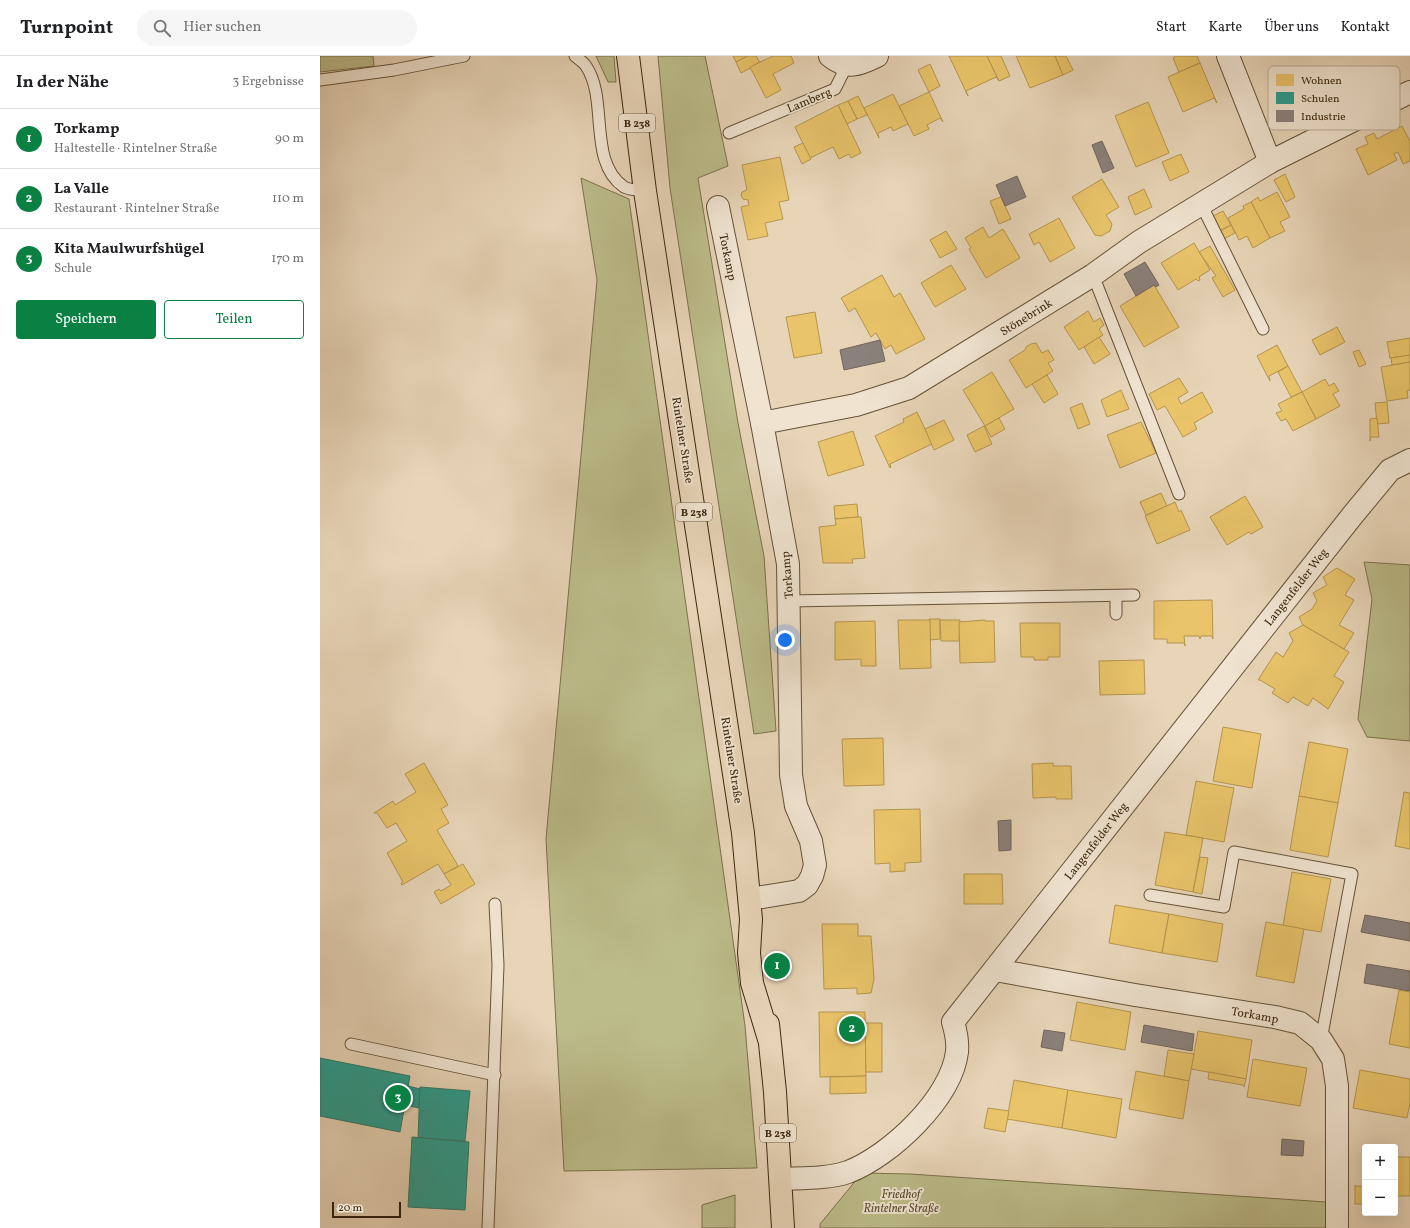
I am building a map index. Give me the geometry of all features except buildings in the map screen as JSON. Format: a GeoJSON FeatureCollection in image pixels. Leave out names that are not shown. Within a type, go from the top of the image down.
{"type":"FeatureCollection","features":[{"type":"Feature","properties":{"kind":"main road","name":"Rintelner Straße"},"geometry":{"type":"LineString","coordinates":[[628,56],[645,190],[741,817],[750,909],[749,953],[752,983],[769,1039],[775,1092],[783,1228]]}},
{"type":"Feature","properties":{"kind":"street","name":"Lamberg"},"geometry":{"type":"LineString","coordinates":[[839,60],[863,63],[877,56]]}},
{"type":"Feature","properties":{"kind":"street"},"geometry":{"type":"LineString","coordinates":[[1228,56],[1270,162]]}},
{"type":"Feature","properties":{"kind":"street","name":"Stönebrink"},"geometry":{"type":"LineString","coordinates":[[1400,97],[1410,92]]}},
{"type":"Feature","properties":{"kind":"street","name":"Stönebrink"},"geometry":{"type":"LineString","coordinates":[[762,423],[856,405],[908,388],[1093,275],[1139,242],[1270,162],[1334,130]]}},
{"type":"Feature","properties":{"kind":"street","name":"Torkamp"},"geometry":{"type":"LineString","coordinates":[[718,207],[762,423],[788,564],[790,601],[791,775],[796,806],[811,841],[815,865],[810,880],[799,891],[750,909]]}},
{"type":"Feature","properties":{"kind":"street","name":"Langenfelder Weg"},"geometry":{"type":"LineString","coordinates":[[781,1179],[813,1177],[847,1172],[878,1156],[906,1135],[933,1104],[953,1068],[957,1052],[956,1035],[953,1022],[1352,516],[1390,470],[1410,460]]}},
{"type":"Feature","properties":{"kind":"street","name":"Torkamp"},"geometry":{"type":"LineString","coordinates":[[995,970],[1135,995],[1275,1017],[1300,1024],[1321,1040],[1333,1058],[1337,1086],[1337,1228]]}},
{"type":"Feature","properties":{"kind":"lane"},"geometry":{"type":"LineString","coordinates":[[320,80],[394,70],[464,56]]}},
{"type":"Feature","properties":{"kind":"lane"},"geometry":{"type":"LineString","coordinates":[[575,56],[586,66],[596,90],[603,154],[611,174],[625,187],[645,190]]}},
{"type":"Feature","properties":{"kind":"lane","name":"Lamberg"},"geometry":{"type":"LineString","coordinates":[[729,134],[835,89],[839,60]]}},
{"type":"Feature","properties":{"kind":"lane"},"geometry":{"type":"LineString","coordinates":[[1201,204],[1263,329]]}},
{"type":"Feature","properties":{"kind":"lane"},"geometry":{"type":"LineString","coordinates":[[1093,275],[1179,494]]}},
{"type":"Feature","properties":{"kind":"lane"},"geometry":{"type":"LineString","coordinates":[[790,601],[1134,595]]}},
{"type":"Feature","properties":{"kind":"lane"},"geometry":{"type":"LineString","coordinates":[[1116,596],[1116,614]]}},
{"type":"Feature","properties":{"kind":"lane"},"geometry":{"type":"LineString","coordinates":[[1150,896],[1224,907],[1234,852],[1352,874],[1321,1040]]}},
{"type":"Feature","properties":{"kind":"lane"},"geometry":{"type":"LineString","coordinates":[[488,1228],[498,965],[495,904]]}},
{"type":"Feature","properties":{"kind":"lane"},"geometry":{"type":"LineString","coordinates":[[351,1044],[495,1075]]}},
{"type":"Feature","properties":{"kind":"green space"},"geometry":{"type":"Polygon","coordinates":[[[320,56],[373,56],[374,66],[320,72],[320,56]]]}},
{"type":"Feature","properties":{"kind":"green space"},"geometry":{"type":"Polygon","coordinates":[[[596,56],[614,56],[616,82],[608,82],[596,56]]]}},
{"type":"Feature","properties":{"kind":"green space"},"geometry":{"type":"Polygon","coordinates":[[[658,56],[705,56],[728,166],[698,178],[738,423],[764,556],[776,731],[754,734],[670,188],[658,56]]]}},
{"type":"Feature","properties":{"kind":"green space"},"geometry":{"type":"Polygon","coordinates":[[[581,178],[629,199],[745,1026],[757,1168],[564,1171],[546,839],[597,280],[581,178]]]}},
{"type":"Feature","properties":{"kind":"green space"},"geometry":{"type":"Polygon","coordinates":[[[1364,562],[1410,565],[1410,741],[1367,737],[1358,719],[1372,599],[1364,562]]]}},
{"type":"Feature","properties":{"kind":"green space","name":"Friedhof Rintelner Straße"},"geometry":{"type":"Polygon","coordinates":[[[862,1173],[910,1174],[1326,1202],[1326,1228],[820,1228],[820,1224],[862,1173]]]}},
{"type":"Feature","properties":{"kind":"green space"},"geometry":{"type":"Polygon","coordinates":[[[735,1195],[735,1228],[702,1228],[702,1205],[735,1195]]]}},
{"type":"Feature","properties":{"kind":"place","name":"Torkamp"},"geometry":{"type":"Point","coordinates":[777,966]}},
{"type":"Feature","properties":{"kind":"place","name":"La Valle"},"geometry":{"type":"Point","coordinates":[852,1029]}},
{"type":"Feature","properties":{"kind":"place","name":"Kita Maulwurfshügel"},"geometry":{"type":"Point","coordinates":[398,1098]}}]}
